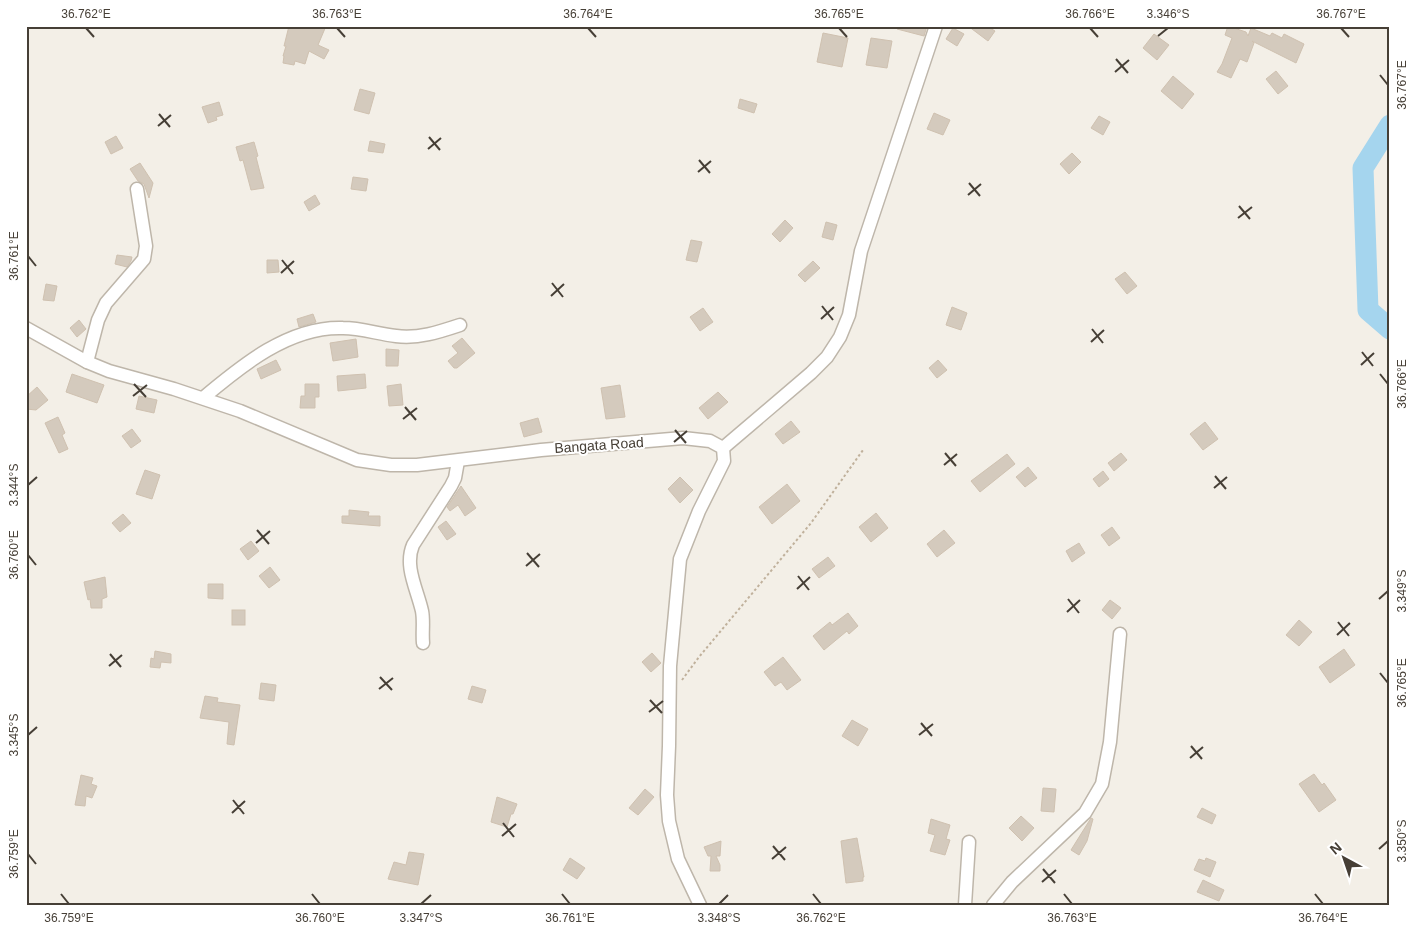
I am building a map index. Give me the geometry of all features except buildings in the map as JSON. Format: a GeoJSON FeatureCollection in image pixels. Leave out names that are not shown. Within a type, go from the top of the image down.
{"type":"FeatureCollection","features":[{"type":"Feature","properties":{"kind":"street"},"geometry":{"type":"LineString","coordinates":[[700,905],[678,859],[669,820],[667,794],[670,666],[680,559],[699,511],[724,461],[723,448],[811,374],[827,357],[840,337],[849,315],[861,251],[936,26]]}},
{"type":"Feature","properties":{"kind":"street"},"geometry":{"type":"LineString","coordinates":[[87,362],[98,320],[106,303],[144,259],[146,246],[137,189]]}},
{"type":"Feature","properties":{"kind":"street"},"geometry":{"type":"LineString","coordinates":[[203,398],[230,375],[267,349],[300,336],[322,330],[342,328],[396,336],[423,336],[460,325]]}},
{"type":"Feature","properties":{"kind":"street","name":"Bangata Road"},"geometry":{"type":"LineString","coordinates":[[26,328],[87,362],[109,371],[203,398],[240,411],[358,460],[391,465],[417,465],[541,450],[683,438],[710,441],[723,448]]}},
{"type":"Feature","properties":{"kind":"street"},"geometry":{"type":"LineString","coordinates":[[422,643],[422,612],[411,572],[409,554],[451,486],[455,478],[458,460]]}},
{"type":"Feature","properties":{"kind":"street"},"geometry":{"type":"LineString","coordinates":[[993,905],[1012,882],[1085,813],[1102,784],[1110,742],[1120,634]]}},
{"type":"Feature","properties":{"kind":"street"},"geometry":{"type":"LineString","coordinates":[[965,905],[969,842]]}},
{"type":"Feature","properties":{"kind":"path"},"geometry":{"type":"LineString","coordinates":[[669,698],[698,657],[811,523],[863,450]]}},
{"type":"Feature","properties":{"kind":"waterway"},"geometry":{"type":"LineString","coordinates":[[1390,125],[1363,168],[1368,310],[1390,329]]}}]}
